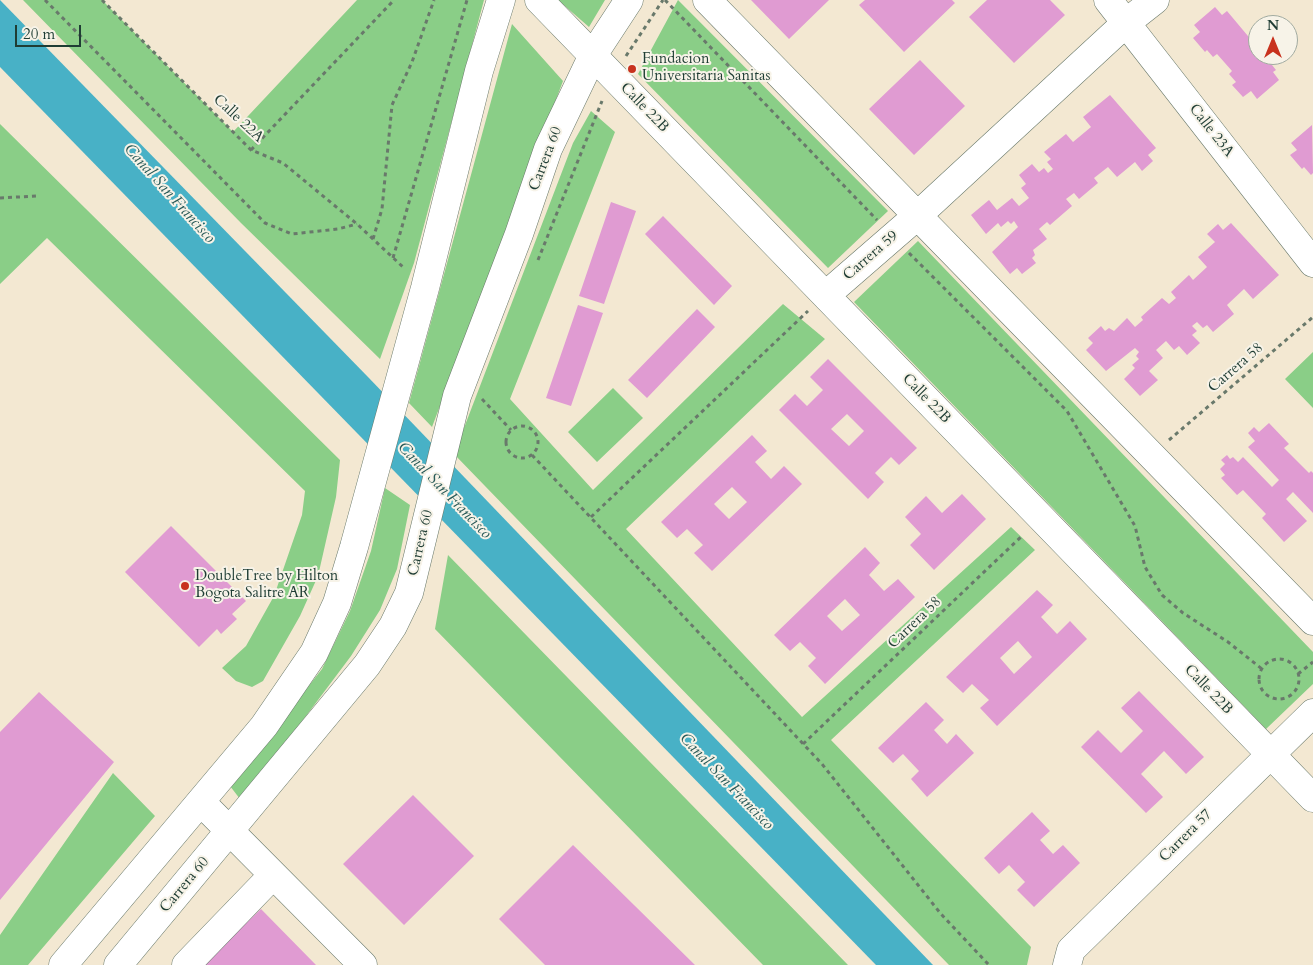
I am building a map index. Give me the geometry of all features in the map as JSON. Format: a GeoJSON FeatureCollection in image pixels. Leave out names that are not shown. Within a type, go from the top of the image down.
{"type":"FeatureCollection","features":[{"type":"Feature","properties":{"kind":"street"},"geometry":{"type":"LineString","coordinates":[[63,965],[264,726],[314,653],[336,603],[369,492],[443,221],[479,71],[501,0]]}},
{"type":"Feature","properties":{"kind":"street","name":"Calle 22B"},"geometry":{"type":"LineString","coordinates":[[539,0],[1313,798]]}},
{"type":"Feature","properties":{"kind":"street","name":"Carrera 60"},"geometry":{"type":"LineString","coordinates":[[118,965],[372,657],[393,626],[409,593],[421,540],[548,149],[593,55],[629,0]]}},
{"type":"Feature","properties":{"kind":"street"},"geometry":{"type":"LineString","coordinates":[[707,0],[1313,621]]}},
{"type":"Feature","properties":{"kind":"street","name":"Calle 23A"},"geometry":{"type":"LineString","coordinates":[[1108,0],[1313,263]]}},
{"type":"Feature","properties":{"kind":"street","name":"Carrera 59"},"geometry":{"type":"LineString","coordinates":[[826,295],[917,216],[1127,22],[1155,0]]}},
{"type":"Feature","properties":{"kind":"street","name":"Carrera 57"},"geometry":{"type":"LineString","coordinates":[[1067,965],[1071,950],[1313,713]]}},
{"type":"Feature","properties":{"kind":"street"},"geometry":{"type":"LineString","coordinates":[[201,802],[363,965]]}},
{"type":"Feature","properties":{"kind":"street"},"geometry":{"type":"LineString","coordinates":[[186,965],[274,875]]}},
{"type":"Feature","properties":{"kind":"path"},"geometry":{"type":"LineString","coordinates":[[45,0],[265,223],[292,234],[338,229],[357,224]]}},
{"type":"Feature","properties":{"kind":"path","name":"Calle 22A"},"geometry":{"type":"LineString","coordinates":[[102,0],[251,150],[283,163],[357,224],[410,274]]}},
{"type":"Feature","properties":{"kind":"path"},"geometry":{"type":"LineString","coordinates":[[251,150],[394,0]]}},
{"type":"Feature","properties":{"kind":"path"},"geometry":{"type":"LineString","coordinates":[[373,239],[382,209],[392,105],[415,54],[434,0]]}},
{"type":"Feature","properties":{"kind":"path"},"geometry":{"type":"LineString","coordinates":[[393,258],[467,0]]}},
{"type":"Feature","properties":{"kind":"path"},"geometry":{"type":"LineString","coordinates":[[538,261],[612,75],[664,0],[893,237],[1067,411],[1135,526],[1145,567],[1162,595],[1183,613],[1228,642],[1262,669]]}},
{"type":"Feature","properties":{"kind":"path"},"geometry":{"type":"LineString","coordinates":[[0,198],[36,196]]}},
{"type":"Feature","properties":{"kind":"path"},"geometry":{"type":"LineString","coordinates":[[591,517],[826,295]]}},
{"type":"Feature","properties":{"kind":"path","name":"Carrera 58"},"geometry":{"type":"LineString","coordinates":[[1151,456],[1313,317]]}},
{"type":"Feature","properties":{"kind":"path"},"geometry":{"type":"LineString","coordinates":[[469,397],[511,430]]}},
{"type":"Feature","properties":{"kind":"path"},"geometry":{"type":"LineString","coordinates":[[521,426],[535,431],[539,441],[532,455],[522,459],[517,458],[508,450],[506,440],[511,430],[521,426]]}},
{"type":"Feature","properties":{"kind":"path"},"geometry":{"type":"LineString","coordinates":[[532,455],[822,764],[940,914],[989,965]]}},
{"type":"Feature","properties":{"kind":"path","name":"Carrera 58"},"geometry":{"type":"LineString","coordinates":[[803,744],[1042,517]]}},
{"type":"Feature","properties":{"kind":"path"},"geometry":{"type":"LineString","coordinates":[[1285,660],[1291,663],[1298,674],[1298,687],[1283,699],[1270,698],[1261,688],[1259,682],[1262,669],[1272,661],[1285,660]]}},
{"type":"Feature","properties":{"kind":"path"},"geometry":{"type":"LineString","coordinates":[[1298,674],[1313,662]]}},
{"type":"Feature","properties":{"kind":"green space"},"geometry":{"type":"Polygon","coordinates":[[[23,0],[102,0],[233,132],[357,0],[484,0],[414,263],[380,359],[241,223],[23,0]]]}},
{"type":"Feature","properties":{"kind":"green space"},"geometry":{"type":"Polygon","coordinates":[[[558,0],[605,0],[589,27],[558,0]]]}},
{"type":"Feature","properties":{"kind":"green space"},"geometry":{"type":"Polygon","coordinates":[[[678,0],[888,211],[828,268],[638,74],[678,0]]]}},
{"type":"Feature","properties":{"kind":"green space"},"geometry":{"type":"Polygon","coordinates":[[[512,24],[563,81],[432,427],[409,403],[512,24]]]}},
{"type":"Feature","properties":{"kind":"green space"},"geometry":{"type":"Polygon","coordinates":[[[591,111],[615,132],[510,399],[593,490],[783,304],[825,339],[626,529],[802,717],[1011,527],[1035,550],[831,740],[1031,947],[1027,965],[949,965],[454,454],[573,143],[591,111]]]}},
{"type":"Feature","properties":{"kind":"green space"},"geometry":{"type":"Polygon","coordinates":[[[0,124],[340,460],[336,497],[318,576],[300,616],[263,681],[252,687],[236,681],[222,668],[246,646],[274,596],[302,515],[305,491],[47,238],[0,284],[0,124]]]}},
{"type":"Feature","properties":{"kind":"green space"},"geometry":{"type":"Polygon","coordinates":[[[918,241],[1313,652],[1313,684],[1266,729],[854,302],[918,241]]]}},
{"type":"Feature","properties":{"kind":"green space"},"geometry":{"type":"Polygon","coordinates":[[[1313,352],[1313,408],[1285,379],[1313,352]]]}},
{"type":"Feature","properties":{"kind":"green space"},"geometry":{"type":"Polygon","coordinates":[[[613,388],[643,418],[597,462],[568,432],[613,388]]]}},
{"type":"Feature","properties":{"kind":"green space"},"geometry":{"type":"Polygon","coordinates":[[[385,488],[410,505],[397,569],[380,610],[351,656],[276,756],[240,799],[230,786],[322,669],[350,611],[371,551],[385,488]]]}},
{"type":"Feature","properties":{"kind":"green space"},"geometry":{"type":"Polygon","coordinates":[[[448,555],[848,965],[763,965],[435,629],[448,555]]]}},
{"type":"Feature","properties":{"kind":"green space"},"geometry":{"type":"Polygon","coordinates":[[[113,773],[155,816],[28,965],[0,965],[0,935],[113,773]]]}},
{"type":"Feature","properties":{"kind":"water","name":"Canal San Francisco"},"geometry":{"type":"Polygon","coordinates":[[[0,0],[368,377],[933,965],[876,965],[0,67],[0,0]]]}},
{"type":"Feature","properties":{"kind":"building"},"geometry":{"type":"Polygon","coordinates":[[[751,0],[829,0],[789,39],[751,0]]]}},
{"type":"Feature","properties":{"kind":"building"},"geometry":{"type":"Polygon","coordinates":[[[865,0],[952,0],[955,3],[904,52],[859,5],[865,0]]]}},
{"type":"Feature","properties":{"kind":"building"},"geometry":{"type":"Polygon","coordinates":[[[987,0],[1050,0],[1065,15],[1014,63],[969,17],[987,0]]]}},
{"type":"Feature","properties":{"kind":"building"},"geometry":{"type":"Polygon","coordinates":[[[1215,7],[1222,15],[1227,11],[1248,36],[1248,65],[1272,65],[1276,70],[1273,72],[1279,80],[1257,99],[1251,91],[1243,97],[1232,85],[1236,82],[1229,74],[1232,71],[1217,54],[1213,57],[1207,50],[1205,52],[1193,38],[1200,32],[1194,25],[1215,7]]]}},
{"type":"Feature","properties":{"kind":"building"},"geometry":{"type":"Polygon","coordinates":[[[920,60],[965,106],[914,155],[869,109],[920,60]]]}},
{"type":"Feature","properties":{"kind":"building"},"geometry":{"type":"Polygon","coordinates":[[[1110,95],[1156,148],[1148,155],[1153,161],[1142,171],[1135,162],[1117,177],[1108,167],[1094,178],[1098,183],[1079,199],[1074,193],[1066,199],[1072,206],[1050,225],[1047,222],[1039,229],[1047,239],[1033,250],[1035,255],[1032,258],[1036,263],[1022,274],[1017,268],[1010,274],[992,252],[1018,227],[1014,221],[1011,224],[1008,221],[1001,227],[998,223],[986,234],[971,215],[989,200],[997,210],[1012,198],[1019,206],[1029,198],[1021,188],[1026,184],[1019,175],[1032,164],[1039,172],[1044,168],[1048,173],[1053,169],[1047,162],[1051,159],[1044,152],[1066,134],[1073,142],[1091,127],[1083,117],[1110,95]]]}},
{"type":"Feature","properties":{"kind":"building"},"geometry":{"type":"Polygon","coordinates":[[[1312,125],[1313,173],[1311,175],[1304,167],[1302,169],[1290,155],[1297,150],[1291,143],[1312,125]]]}},
{"type":"Feature","properties":{"kind":"building"},"geometry":{"type":"Polygon","coordinates":[[[611,202],[636,211],[604,304],[579,296],[611,202]]]}},
{"type":"Feature","properties":{"kind":"building"},"geometry":{"type":"Polygon","coordinates":[[[663,216],[732,286],[714,305],[645,234],[663,216]]]}},
{"type":"Feature","properties":{"kind":"building"},"geometry":{"type":"Polygon","coordinates":[[[1231,223],[1279,275],[1253,299],[1244,289],[1227,305],[1234,314],[1213,332],[1207,325],[1203,328],[1197,322],[1192,326],[1197,331],[1192,335],[1200,343],[1187,355],[1179,346],[1174,350],[1166,341],[1156,350],[1163,358],[1149,371],[1158,380],[1140,396],[1124,379],[1135,368],[1132,365],[1139,359],[1136,356],[1139,352],[1135,348],[1106,371],[1086,350],[1093,343],[1088,338],[1101,326],[1105,331],[1109,328],[1114,331],[1127,318],[1135,327],[1143,320],[1141,317],[1162,298],[1169,304],[1176,298],[1171,292],[1189,275],[1193,280],[1207,267],[1198,257],[1215,242],[1207,234],[1218,224],[1223,230],[1231,223]]]}},
{"type":"Feature","properties":{"kind":"building"},"geometry":{"type":"Polygon","coordinates":[[[578,305],[603,313],[571,406],[546,398],[578,305]]]}},
{"type":"Feature","properties":{"kind":"building"},"geometry":{"type":"Polygon","coordinates":[[[697,309],[715,327],[647,398],[628,380],[697,309]]]}},
{"type":"Feature","properties":{"kind":"building"},"geometry":{"type":"Polygon","coordinates":[[[828,359],[917,448],[899,465],[891,457],[875,473],[884,482],[868,499],[779,410],[795,394],[807,406],[823,390],[810,377],[828,359]],[[847,414],[831,429],[849,446],[864,431],[847,414]]]}},
{"type":"Feature","properties":{"kind":"building"},"geometry":{"type":"Polygon","coordinates":[[[1269,423],[1289,444],[1284,448],[1309,473],[1311,471],[1313,473],[1313,513],[1293,492],[1286,499],[1307,521],[1284,542],[1262,518],[1266,514],[1243,490],[1237,495],[1221,478],[1225,475],[1220,469],[1225,464],[1221,460],[1227,455],[1230,459],[1233,457],[1238,462],[1243,457],[1272,487],[1279,480],[1248,447],[1255,441],[1248,433],[1254,427],[1259,432],[1269,423]]]}},
{"type":"Feature","properties":{"kind":"building"},"geometry":{"type":"Polygon","coordinates":[[[752,435],[767,451],[755,462],[771,479],[784,466],[802,484],[712,571],[694,553],[703,545],[687,529],[677,538],[661,522],[752,435]],[[732,487],[714,504],[729,519],[747,502],[732,487]]]}},
{"type":"Feature","properties":{"kind":"building"},"geometry":{"type":"Polygon","coordinates":[[[962,494],[986,519],[934,570],[910,545],[921,534],[905,517],[926,496],[942,513],[962,494]]]}},
{"type":"Feature","properties":{"kind":"building","name":"DoubleTree by Hilton Bogota Salitre AR"},"geometry":{"type":"Polygon","coordinates":[[[171,526],[246,601],[232,614],[237,619],[221,634],[217,629],[199,647],[125,572],[171,526]]]}},
{"type":"Feature","properties":{"kind":"building"},"geometry":{"type":"Polygon","coordinates":[[[865,547],[880,563],[869,575],[884,591],[898,579],[915,597],[825,684],[808,666],[816,658],[800,642],[790,651],[774,635],[865,547]],[[845,599],[827,616],[842,631],[860,615],[845,599]]]}},
{"type":"Feature","properties":{"kind":"building"},"geometry":{"type":"Polygon","coordinates":[[[1037,590],[1053,605],[1041,617],[1057,634],[1070,621],[1087,639],[997,726],[980,708],[989,700],[972,684],[963,693],[946,677],[1037,590]],[[1018,641],[1000,658],[1014,674],[1032,657],[1018,641]]]}},
{"type":"Feature","properties":{"kind":"building"},"geometry":{"type":"Polygon","coordinates":[[[1139,691],[1204,757],[1186,774],[1164,751],[1141,774],[1163,797],[1146,813],[1081,747],[1098,730],[1121,753],[1143,731],[1121,708],[1139,691]]]}},
{"type":"Feature","properties":{"kind":"building"},"geometry":{"type":"Polygon","coordinates":[[[39,692],[114,762],[0,900],[0,732],[39,692]]]}},
{"type":"Feature","properties":{"kind":"building"},"geometry":{"type":"Polygon","coordinates":[[[926,702],[944,720],[934,730],[947,744],[956,734],[974,753],[927,797],[911,779],[919,771],[903,754],[893,763],[878,748],[926,702]]]}},
{"type":"Feature","properties":{"kind":"building"},"geometry":{"type":"Polygon","coordinates":[[[413,795],[474,856],[404,925],[343,864],[413,795]]]}},
{"type":"Feature","properties":{"kind":"building"},"geometry":{"type":"Polygon","coordinates":[[[1032,812],[1050,831],[1040,840],[1053,854],[1063,845],[1080,863],[1034,907],[1017,890],[1025,882],[1009,865],[999,874],[984,858],[1032,812]]]}},
{"type":"Feature","properties":{"kind":"building"},"geometry":{"type":"Polygon","coordinates":[[[573,845],[695,965],[545,965],[499,919],[573,845]]]}},
{"type":"Feature","properties":{"kind":"building"},"geometry":{"type":"Polygon","coordinates":[[[261,909],[316,965],[202,965],[261,909]]]}},
{"type":"Feature","properties":{"kind":"place","name":"Fundacion Universitaria Sanitas"},"geometry":{"type":"Point","coordinates":[632,69]}},
{"type":"Feature","properties":{"kind":"place","name":"DoubleTree by Hilton Bogota Salitre AR"},"geometry":{"type":"Point","coordinates":[185,586]}}]}
